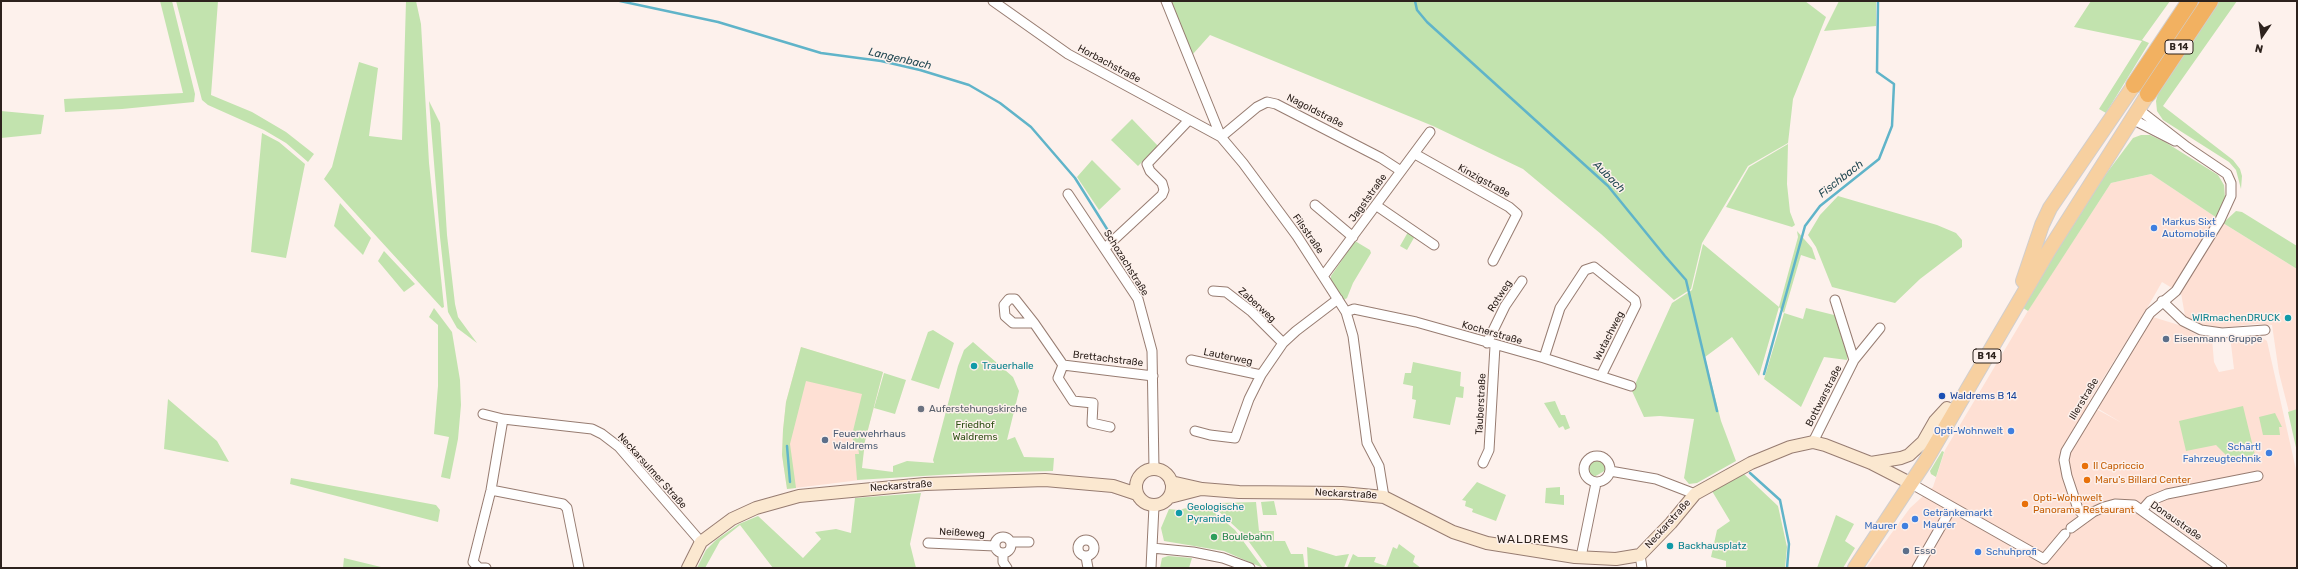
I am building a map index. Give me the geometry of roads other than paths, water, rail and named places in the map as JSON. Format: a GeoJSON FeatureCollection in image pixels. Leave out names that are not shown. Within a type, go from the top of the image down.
{"type":"FeatureCollection","features":[{"type":"Feature","properties":{"kind":"highway","name":"B 14"},"geometry":{"type":"LineString","coordinates":[[2134,85],[2190,1]]}},
{"type":"Feature","properties":{"kind":"highway","name":"B 14"},"geometry":{"type":"LineString","coordinates":[[2148,94],[2210,1]]}},
{"type":"Feature","properties":{"kind":"main road","name":"B 14"},"geometry":{"type":"LineString","coordinates":[[1910,483],[1919,456],[1946,408],[2022,283],[2050,208],[2134,85]]}},
{"type":"Feature","properties":{"kind":"main road","name":"B 14"},"geometry":{"type":"LineString","coordinates":[[1856,568],[1928,456],[2049,250],[2148,94]]}},
{"type":"Feature","properties":{"kind":"main road"},"geometry":{"type":"LineString","coordinates":[[2120,104],[2135,114]]}},
{"type":"Feature","properties":{"kind":"street","name":"Horbachstraße"},"geometry":{"type":"LineString","coordinates":[[993,1],[1068,54],[1222,137]]}},
{"type":"Feature","properties":{"kind":"street","name":"Filsstraße"},"geometry":{"type":"LineString","coordinates":[[1166,1],[1222,137],[1243,163],[1324,275],[1346,312],[1353,336],[1367,443],[1379,466],[1384,497]]}},
{"type":"Feature","properties":{"kind":"street","name":"Nagoldstraße"},"geometry":{"type":"LineString","coordinates":[[1222,137],[1257,107],[1267,102],[1276,104],[1381,158],[1401,171]]}},
{"type":"Feature","properties":{"kind":"street","name":"Illerstraße"},"geometry":{"type":"LineString","coordinates":[[2085,517],[2078,509],[2075,501],[2064,455],[2096,399],[2150,313],[2162,301],[2176,291],[2220,220],[2231,196],[2231,183],[2226,174],[2135,114]]}},
{"type":"Feature","properties":{"kind":"street"},"geometry":{"type":"LineString","coordinates":[[1105,248],[1162,195],[1164,190],[1162,183],[1150,171],[1147,164],[1189,120]]}},
{"type":"Feature","properties":{"kind":"street","name":"Jagststraße"},"geometry":{"type":"LineString","coordinates":[[1324,275],[1377,206],[1430,132]]}},
{"type":"Feature","properties":{"kind":"street","name":"Kinzigstraße"},"geometry":{"type":"LineString","coordinates":[[1415,154],[1509,207],[1517,214],[1493,261]]}},
{"type":"Feature","properties":{"kind":"street","name":"Schozachstraße"},"geometry":{"type":"LineString","coordinates":[[1068,194],[1138,299],[1152,352],[1154,469]]}},
{"type":"Feature","properties":{"kind":"street"},"geometry":{"type":"LineString","coordinates":[[1316,205],[1353,237]]}},
{"type":"Feature","properties":{"kind":"street"},"geometry":{"type":"LineString","coordinates":[[1377,206],[1434,245]]}},
{"type":"Feature","properties":{"kind":"street","name":"Wutachweg"},"geometry":{"type":"LineString","coordinates":[[1544,358],[1560,308],[1585,270],[1594,267],[1635,300],[1634,311],[1601,376]]}},
{"type":"Feature","properties":{"kind":"street","name":"Rotweg"},"geometry":{"type":"LineString","coordinates":[[1491,344],[1505,306],[1522,281]]}},
{"type":"Feature","properties":{"kind":"street","name":"Zaberweg"},"geometry":{"type":"LineString","coordinates":[[1213,291],[1226,292],[1252,312],[1283,344]]}},
{"type":"Feature","properties":{"kind":"street"},"geometry":{"type":"LineString","coordinates":[[1196,431],[1210,435],[1235,438],[1249,399],[1261,375],[1283,344],[1296,331],[1338,299]]}},
{"type":"Feature","properties":{"kind":"street","name":"Bottwarstraße"},"geometry":{"type":"LineString","coordinates":[[1835,300],[1854,360]]}},
{"type":"Feature","properties":{"kind":"street"},"geometry":{"type":"LineString","coordinates":[[2162,301],[2186,323],[2201,330],[2222,333],[2265,330]]}},
{"type":"Feature","properties":{"kind":"street","name":"Kocherstraße"},"geometry":{"type":"LineString","coordinates":[[1346,312],[1354,309],[1416,322],[1544,358],[1631,386]]}},
{"type":"Feature","properties":{"kind":"street","name":"Brettachstraße"},"geometry":{"type":"LineString","coordinates":[[1034,323],[1063,365],[1153,376]]}},
{"type":"Feature","properties":{"kind":"street","name":"Bottwarstraße"},"geometry":{"type":"LineString","coordinates":[[1813,442],[1854,360],[1880,328]]}},
{"type":"Feature","properties":{"kind":"street","name":"Tauberstraße"},"geometry":{"type":"LineString","coordinates":[[1483,462],[1489,450],[1491,344]]}},
{"type":"Feature","properties":{"kind":"street","name":"Lauterweg"},"geometry":{"type":"LineString","coordinates":[[1191,360],[1261,375]]}},
{"type":"Feature","properties":{"kind":"street"},"geometry":{"type":"LineString","coordinates":[[1063,365],[1058,378],[1073,401],[1093,403],[1092,423],[1110,427]]}},
{"type":"Feature","properties":{"kind":"street"},"geometry":{"type":"LineString","coordinates":[[1871,463],[1901,458],[1909,455],[1924,442],[1935,421],[1946,408]]}},
{"type":"Feature","properties":{"kind":"street","name":"Neckarsulmer Straße"},"geometry":{"type":"LineString","coordinates":[[483,414],[503,419],[592,429],[602,434],[619,447],[702,542]]}},
{"type":"Feature","properties":{"kind":"street"},"geometry":{"type":"LineString","coordinates":[[486,568],[479,568],[473,562],[491,490],[503,419]]}},
{"type":"Feature","properties":{"kind":"street","name":"Neckarstraße"},"geometry":{"type":"LineString","coordinates":[[1171,482],[1202,489],[1262,492],[1342,492],[1384,497],[1453,532],[1467,537],[1511,547],[1581,557],[1616,559],[1640,555],[1672,523],[1694,494],[1751,462],[1790,447],[1813,442],[1825,445],[1871,463],[1910,483]]}},
{"type":"Feature","properties":{"kind":"street"},"geometry":{"type":"LineString","coordinates":[[1597,456],[1605,459],[1609,465],[1610,471],[1605,480],[1596,483],[1589,480],[1584,474],[1584,465],[1589,458],[1597,456]]}},
{"type":"Feature","properties":{"kind":"street"},"geometry":{"type":"LineString","coordinates":[[1154,469],[1164,472],[1171,482],[1170,497],[1164,502],[1154,506],[1143,502],[1137,494],[1136,482],[1140,476],[1154,469]]}},
{"type":"Feature","properties":{"kind":"street"},"geometry":{"type":"LineString","coordinates":[[1610,471],[1656,479],[1694,494]]}},
{"type":"Feature","properties":{"kind":"street","name":"Neckarstraße"},"geometry":{"type":"LineString","coordinates":[[1113,486],[1140,476]]}},
{"type":"Feature","properties":{"kind":"street"},"geometry":{"type":"LineString","coordinates":[[2142,510],[2150,501],[2167,494],[2258,476]]}},
{"type":"Feature","properties":{"kind":"street","name":"Neckarstraße"},"geometry":{"type":"LineString","coordinates":[[702,542],[727,522],[750,511],[783,500],[812,494],[925,484],[1045,480],[1113,486],[1137,494]]}},
{"type":"Feature","properties":{"kind":"street"},"geometry":{"type":"LineString","coordinates":[[1581,557],[1596,483]]}},
{"type":"Feature","properties":{"kind":"street","name":"Donaustraße"},"geometry":{"type":"LineString","coordinates":[[1910,483],[1952,507],[2043,564],[2068,531],[2093,512],[2115,504],[2134,505],[2222,568]]}},
{"type":"Feature","properties":{"kind":"street","name":"Neckarstraße"},"geometry":{"type":"LineString","coordinates":[[1170,497],[1202,489]]}},
{"type":"Feature","properties":{"kind":"street"},"geometry":{"type":"LineString","coordinates":[[491,490],[563,504],[567,508],[579,568]]}},
{"type":"Feature","properties":{"kind":"street"},"geometry":{"type":"LineString","coordinates":[[1151,568],[1154,506]]}},
{"type":"Feature","properties":{"kind":"street"},"geometry":{"type":"LineString","coordinates":[[1916,568],[1952,507]]}},
{"type":"Feature","properties":{"kind":"street","name":"Neißeweg"},"geometry":{"type":"LineString","coordinates":[[1003,553],[998,552],[995,546],[996,540],[1000,537],[1005,537],[1011,542],[1029,542]]}},
{"type":"Feature","properties":{"kind":"street"},"geometry":{"type":"LineString","coordinates":[[1084,540],[1092,543],[1094,551],[1091,555],[1086,557],[1079,554],[1075,546],[1084,540]]}},
{"type":"Feature","properties":{"kind":"street"},"geometry":{"type":"LineString","coordinates":[[688,568],[702,542]]}},
{"type":"Feature","properties":{"kind":"street"},"geometry":{"type":"LineString","coordinates":[[1007,568],[1003,562],[1003,553],[1010,550],[1011,542]]}},
{"type":"Feature","properties":{"kind":"street","name":"Neißeweg"},"geometry":{"type":"LineString","coordinates":[[928,543],[995,546]]}},
{"type":"Feature","properties":{"kind":"street"},"geometry":{"type":"LineString","coordinates":[[1152,548],[1180,550],[1223,558],[1250,568]]}},
{"type":"Feature","properties":{"kind":"street"},"geometry":{"type":"LineString","coordinates":[[1640,555],[1642,568]]}},
{"type":"Feature","properties":{"kind":"street"},"geometry":{"type":"LineString","coordinates":[[1086,557],[1088,568]]}},
{"type":"Feature","properties":{"kind":"waterway","name":"Langenbach"},"geometry":{"type":"LineString","coordinates":[[620,1],[718,22],[821,53],[881,61],[920,70],[969,85],[1000,103],[1031,127],[1075,178],[1112,237]]}},
{"type":"Feature","properties":{"kind":"waterway","name":"Aubach"},"geometry":{"type":"LineString","coordinates":[[1415,1],[1417,10],[1427,22],[1608,186],[1686,280],[1717,411]]}},
{"type":"Feature","properties":{"kind":"waterway","name":"Fischbach"},"geometry":{"type":"LineString","coordinates":[[1764,374],[1805,226],[1820,206],[1879,159],[1892,126],[1894,84],[1877,72],[1878,1]]}},
{"type":"Feature","properties":{"kind":"waterway","name":"Langenbach"},"geometry":{"type":"LineString","coordinates":[[1120,250],[1125,260]]}},
{"type":"Feature","properties":{"kind":"waterway"},"geometry":{"type":"LineString","coordinates":[[787,446],[790,482]]}},
{"type":"Feature","properties":{"kind":"waterway"},"geometry":{"type":"LineString","coordinates":[[1750,473],[1780,500],[1789,544],[1787,568]]}},
{"type":"Feature","properties":{"kind":"place","name":"Markus Sixt Automobile"},"geometry":{"type":"Point","coordinates":[2154,228]}},
{"type":"Feature","properties":{"kind":"place","name":"WIRmachenDRUCK"},"geometry":{"type":"Point","coordinates":[2288,318]}},
{"type":"Feature","properties":{"kind":"place","name":"Eisenmann Gruppe"},"geometry":{"type":"Point","coordinates":[2166,339]}},
{"type":"Feature","properties":{"kind":"place","name":"Trauerhalle"},"geometry":{"type":"Point","coordinates":[974,366]}},
{"type":"Feature","properties":{"kind":"place","name":"Waldrems B 14"},"geometry":{"type":"Point","coordinates":[1942,396]}},
{"type":"Feature","properties":{"kind":"place","name":"Auferstehungskirche"},"geometry":{"type":"Point","coordinates":[921,409]}},
{"type":"Feature","properties":{"kind":"place","name":"Opti-Wohnwelt"},"geometry":{"type":"Point","coordinates":[2011,431]}},
{"type":"Feature","properties":{"kind":"place","name":"Feuerwehrhaus Waldrems"},"geometry":{"type":"Point","coordinates":[825,440]}},
{"type":"Feature","properties":{"kind":"place","name":"Schärtl Fahrzeugtechnik"},"geometry":{"type":"Point","coordinates":[2269,453]}},
{"type":"Feature","properties":{"kind":"place","name":"Il Capriccio"},"geometry":{"type":"Point","coordinates":[2085,466]}},
{"type":"Feature","properties":{"kind":"place","name":"Maru's Billard Center"},"geometry":{"type":"Point","coordinates":[2087,480]}},
{"type":"Feature","properties":{"kind":"place","name":"Opti-Wohnwelt Panorama Restaurant"},"geometry":{"type":"Point","coordinates":[2025,504]}},
{"type":"Feature","properties":{"kind":"place","name":"Geologische Pyramide"},"geometry":{"type":"Point","coordinates":[1179,513]}},
{"type":"Feature","properties":{"kind":"place","name":"Getränkemarkt Maurer"},"geometry":{"type":"Point","coordinates":[1915,519]}},
{"type":"Feature","properties":{"kind":"place","name":"Maurer"},"geometry":{"type":"Point","coordinates":[1905,526]}},
{"type":"Feature","properties":{"kind":"place","name":"Boulebahn"},"geometry":{"type":"Point","coordinates":[1214,537]}},
{"type":"Feature","properties":{"kind":"place","name":"Backhausplatz"},"geometry":{"type":"Point","coordinates":[1670,546]}},
{"type":"Feature","properties":{"kind":"place","name":"Esso"},"geometry":{"type":"Point","coordinates":[1906,551]}},
{"type":"Feature","properties":{"kind":"place","name":"Schuhprofi"},"geometry":{"type":"Point","coordinates":[1978,552]}},
{"type":"Feature","properties":{"kind":"district","name":"WALDREMS"},"geometry":{"type":"Point","coordinates":[1533,540]}},
{"type":"Feature","properties":{"kind":"park label","name":"Friedhof Waldrems"},"geometry":{"type":"Point","coordinates":[975,430]}}]}
